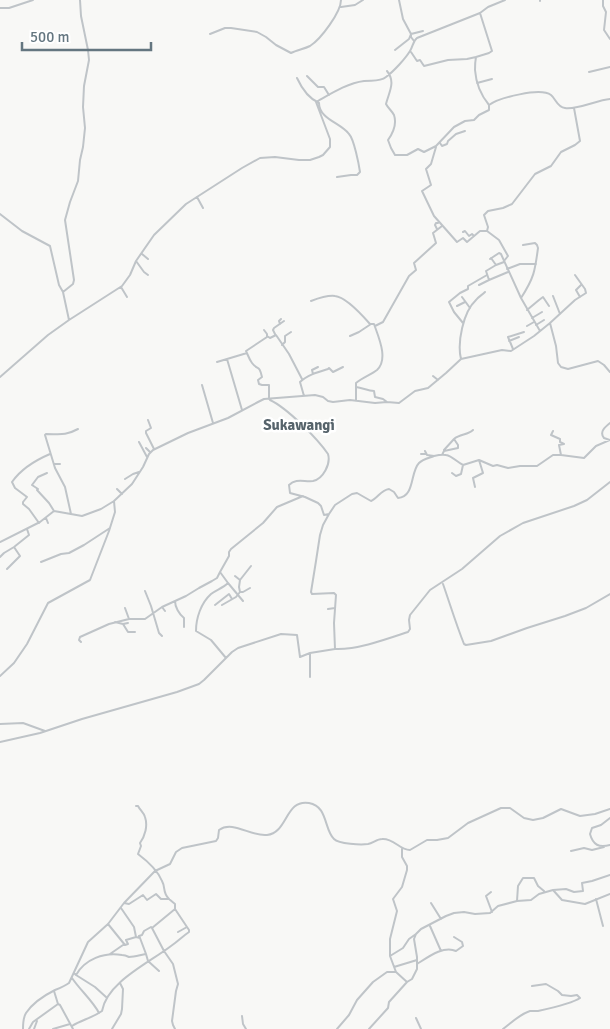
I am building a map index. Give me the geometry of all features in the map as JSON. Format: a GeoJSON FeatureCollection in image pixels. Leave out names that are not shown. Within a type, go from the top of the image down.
{"type":"FeatureCollection","features":[{"type":"Feature","properties":{"kind":"street"},"geometry":{"type":"LineString","coordinates":[[0,8],[9,8],[33,0]]}},
{"type":"Feature","properties":{"kind":"street"},"geometry":{"type":"LineString","coordinates":[[63,292],[74,282],[65,220],[78,181],[85,128],[84,86],[89,60],[80,0]]}},
{"type":"Feature","properties":{"kind":"street"},"geometry":{"type":"LineString","coordinates":[[210,34],[225,28],[257,32],[276,45],[291,52],[310,46],[318,39],[341,7],[341,0]]}},
{"type":"Feature","properties":{"kind":"street"},"geometry":{"type":"LineString","coordinates":[[341,7],[355,5],[363,0]]}},
{"type":"Feature","properties":{"kind":"street"},"geometry":{"type":"LineString","coordinates":[[399,0],[403,19],[414,41]]}},
{"type":"Feature","properties":{"kind":"street"},"geometry":{"type":"LineString","coordinates":[[316,102],[346,86],[362,81],[383,79],[390,74],[408,53],[414,41],[421,36],[480,14],[505,0]]}},
{"type":"Feature","properties":{"kind":"street"},"geometry":{"type":"LineString","coordinates":[[603,0],[606,12],[604,30],[610,39]]}},
{"type":"Feature","properties":{"kind":"street"},"geometry":{"type":"LineString","coordinates":[[408,53],[411,52],[417,61],[420,59],[424,66],[448,60],[467,59],[489,53],[492,51],[480,14]]}},
{"type":"Feature","properties":{"kind":"street"},"geometry":{"type":"LineString","coordinates":[[394,50],[408,39],[411,34],[423,31]]}},
{"type":"Feature","properties":{"kind":"street"},"geometry":{"type":"LineString","coordinates":[[387,71],[390,74],[392,83],[386,104],[394,116],[394,128],[388,140],[395,156],[407,155],[418,149],[424,152],[436,146],[454,127],[476,118],[489,110],[489,105],[476,83],[476,57]]}},
{"type":"Feature","properties":{"kind":"street"},"geometry":{"type":"LineString","coordinates":[[589,72],[610,67]]}},
{"type":"Feature","properties":{"kind":"street"},"geometry":{"type":"LineString","coordinates":[[307,76],[318,87],[324,87],[329,95]]}},
{"type":"Feature","properties":{"kind":"street"},"geometry":{"type":"LineString","coordinates":[[297,78],[306,93],[319,103],[320,109],[324,114],[352,137],[360,171],[358,175],[337,177]]}},
{"type":"Feature","properties":{"kind":"street"},"geometry":{"type":"LineString","coordinates":[[476,83],[492,79]]}},
{"type":"Feature","properties":{"kind":"street"},"geometry":{"type":"LineString","coordinates":[[489,105],[493,102],[539,91],[551,95],[564,108],[574,108],[610,99]]}},
{"type":"Feature","properties":{"kind":"street"},"geometry":{"type":"LineString","coordinates":[[0,377],[41,340],[68,320],[121,287],[130,275],[136,260],[154,235],[178,211],[197,197],[260,158],[275,157],[310,160],[323,155],[330,147],[330,139],[316,102]]}},
{"type":"Feature","properties":{"kind":"street"},"geometry":{"type":"LineString","coordinates":[[487,231],[488,227],[484,215],[486,213],[512,204],[535,174],[551,166],[561,152],[580,141],[574,108]]}},
{"type":"Feature","properties":{"kind":"street"},"geometry":{"type":"LineString","coordinates":[[394,128],[398,130]]}},
{"type":"Feature","properties":{"kind":"street"},"geometry":{"type":"LineString","coordinates":[[440,143],[442,146],[445,145],[454,135],[465,131]]}},
{"type":"Feature","properties":{"kind":"street"},"geometry":{"type":"LineString","coordinates":[[436,146],[430,164],[426,169],[431,186],[422,191],[434,216],[457,242],[463,238],[468,242],[480,231],[487,231],[499,240],[508,256],[504,261],[486,271],[489,280]]}},
{"type":"Feature","properties":{"kind":"street"},"geometry":{"type":"LineString","coordinates":[[197,197],[203,208]]}},
{"type":"Feature","properties":{"kind":"street"},"geometry":{"type":"LineString","coordinates":[[0,214],[22,231],[50,246],[59,285],[63,292],[68,320]]}},
{"type":"Feature","properties":{"kind":"street"},"geometry":{"type":"LineString","coordinates":[[437,229],[435,224],[441,225]]}},
{"type":"Feature","properties":{"kind":"street"},"geometry":{"type":"LineString","coordinates":[[375,326],[382,322],[409,276],[416,270],[414,264],[436,242],[433,233],[441,225]]}},
{"type":"Feature","properties":{"kind":"street"},"geometry":{"type":"LineString","coordinates":[[463,232],[465,230],[470,236],[472,234],[474,236]]}},
{"type":"Feature","properties":{"kind":"street"},"geometry":{"type":"LineString","coordinates":[[521,298],[534,273],[537,244],[523,245]]}},
{"type":"Feature","properties":{"kind":"street"},"geometry":{"type":"LineString","coordinates":[[496,265],[490,258],[499,253],[540,331]]}},
{"type":"Feature","properties":{"kind":"street"},"geometry":{"type":"LineString","coordinates":[[142,254],[148,259]]}},
{"type":"Feature","properties":{"kind":"street"},"geometry":{"type":"LineString","coordinates":[[136,260],[148,275]]}},
{"type":"Feature","properties":{"kind":"street"},"geometry":{"type":"LineString","coordinates":[[479,285],[520,264],[536,264]]}},
{"type":"Feature","properties":{"kind":"street"},"geometry":{"type":"LineString","coordinates":[[464,323],[454,312],[449,302],[468,289],[468,286],[487,275]]}},
{"type":"Feature","properties":{"kind":"street"},"geometry":{"type":"LineString","coordinates":[[47,473],[40,476],[32,486],[38,488],[37,490],[54,511],[85,516],[101,509],[122,494],[132,484],[150,452],[154,449],[180,436],[228,418],[258,402],[268,399],[319,396],[333,402],[346,400],[399,403],[414,391],[427,389],[460,359],[502,350],[513,350],[540,331],[586,293],[575,275]]}},
{"type":"Feature","properties":{"kind":"street"},"geometry":{"type":"LineString","coordinates":[[580,297],[576,290],[582,285]]}},
{"type":"Feature","properties":{"kind":"street"},"geometry":{"type":"LineString","coordinates":[[121,287],[127,297]]}},
{"type":"Feature","properties":{"kind":"street"},"geometry":{"type":"LineString","coordinates":[[460,359],[458,350],[464,323],[470,308],[485,292]]}},
{"type":"Feature","properties":{"kind":"street"},"geometry":{"type":"LineString","coordinates":[[311,301],[326,296],[337,296],[371,324],[374,323],[381,344],[381,364],[377,370],[356,383],[356,401]]}},
{"type":"Feature","properties":{"kind":"street"},"geometry":{"type":"LineString","coordinates":[[553,296],[560,314]]}},
{"type":"Feature","properties":{"kind":"street"},"geometry":{"type":"LineString","coordinates":[[462,297],[470,308]]}},
{"type":"Feature","properties":{"kind":"street"},"geometry":{"type":"LineString","coordinates":[[528,310],[543,297],[549,306]]}},
{"type":"Feature","properties":{"kind":"street"},"geometry":{"type":"LineString","coordinates":[[457,306],[465,302]]}},
{"type":"Feature","properties":{"kind":"street"},"geometry":{"type":"LineString","coordinates":[[532,318],[542,312]]}},
{"type":"Feature","properties":{"kind":"street"},"geometry":{"type":"LineString","coordinates":[[283,320],[273,329],[302,379],[300,382],[304,396]]}},
{"type":"Feature","properties":{"kind":"street"},"geometry":{"type":"LineString","coordinates":[[536,325],[544,320]]}},
{"type":"Feature","properties":{"kind":"street"},"geometry":{"type":"LineString","coordinates":[[527,326],[534,322]]}},
{"type":"Feature","properties":{"kind":"street"},"geometry":{"type":"LineString","coordinates":[[550,323],[560,367],[568,369],[598,361],[610,372]]}},
{"type":"Feature","properties":{"kind":"street"},"geometry":{"type":"LineString","coordinates":[[350,336],[371,324]]}},
{"type":"Feature","properties":{"kind":"street"},"geometry":{"type":"LineString","coordinates":[[264,330],[267,336]]}},
{"type":"Feature","properties":{"kind":"street"},"geometry":{"type":"LineString","coordinates":[[282,345],[285,342],[285,336],[291,332]]}},
{"type":"Feature","properties":{"kind":"street"},"geometry":{"type":"LineString","coordinates":[[513,350],[508,337],[524,332]]}},
{"type":"Feature","properties":{"kind":"street"},"geometry":{"type":"LineString","coordinates":[[268,399],[268,385],[259,384],[258,380],[262,377],[261,372],[259,368],[253,365],[247,349],[258,344],[267,336],[270,338],[275,334]]}},
{"type":"Feature","properties":{"kind":"street"},"geometry":{"type":"LineString","coordinates":[[509,341],[519,337]]}},
{"type":"Feature","properties":{"kind":"street"},"geometry":{"type":"LineString","coordinates":[[217,362],[247,353]]}},
{"type":"Feature","properties":{"kind":"street"},"geometry":{"type":"LineString","coordinates":[[227,360],[242,410]]}},
{"type":"Feature","properties":{"kind":"street"},"geometry":{"type":"LineString","coordinates":[[314,374],[312,370],[318,367]]}},
{"type":"Feature","properties":{"kind":"street"},"geometry":{"type":"LineString","coordinates":[[302,379],[329,368],[334,372],[343,367]]}},
{"type":"Feature","properties":{"kind":"street"},"geometry":{"type":"LineString","coordinates":[[434,376],[438,380]]}},
{"type":"Feature","properties":{"kind":"street"},"geometry":{"type":"LineString","coordinates":[[202,385],[213,423]]}},
{"type":"Feature","properties":{"kind":"street"},"geometry":{"type":"LineString","coordinates":[[356,388],[374,391],[375,397],[383,398],[387,402]]}},
{"type":"Feature","properties":{"kind":"street"},"geometry":{"type":"LineString","coordinates":[[268,399],[277,404],[306,429],[328,454],[330,458],[329,464],[316,480],[300,480],[289,483],[290,492],[320,505],[324,515],[330,514]]}},
{"type":"Feature","properties":{"kind":"street"},"geometry":{"type":"LineString","coordinates":[[148,420],[151,428],[146,433],[154,449]]}},
{"type":"Feature","properties":{"kind":"street"},"geometry":{"type":"LineString","coordinates":[[610,423],[603,430],[602,434],[604,438],[610,440]]}},
{"type":"Feature","properties":{"kind":"street"},"geometry":{"type":"LineString","coordinates":[[71,514],[65,487],[50,454],[45,434],[60,435],[78,429]]}},
{"type":"Feature","properties":{"kind":"street"},"geometry":{"type":"LineString","coordinates":[[442,455],[457,436],[473,430]]}},
{"type":"Feature","properties":{"kind":"street"},"geometry":{"type":"LineString","coordinates":[[553,431],[551,435],[560,439],[560,442],[564,444],[559,445],[560,455]]}},
{"type":"Feature","properties":{"kind":"street"},"geometry":{"type":"LineString","coordinates":[[444,451],[458,448],[454,439]]}},
{"type":"Feature","properties":{"kind":"street"},"geometry":{"type":"LineString","coordinates":[[463,465],[479,460],[493,466],[497,465],[508,468],[537,466],[552,455],[584,458],[596,446],[610,440]]}},
{"type":"Feature","properties":{"kind":"street"},"geometry":{"type":"LineString","coordinates":[[140,442],[147,457]]}},
{"type":"Feature","properties":{"kind":"street"},"geometry":{"type":"LineString","coordinates":[[146,448],[150,452]]}},
{"type":"Feature","properties":{"kind":"street"},"geometry":{"type":"LineString","coordinates":[[421,454],[426,452],[434,456]]}},
{"type":"Feature","properties":{"kind":"street"},"geometry":{"type":"LineString","coordinates":[[39,523],[29,508],[23,504],[27,497],[14,488],[12,482],[25,469],[50,454]]}},
{"type":"Feature","properties":{"kind":"street"},"geometry":{"type":"LineString","coordinates":[[335,649],[335,593],[312,594],[311,592],[320,535],[335,506],[354,494],[361,495],[371,501],[389,488],[398,498],[402,498],[410,488],[416,468],[422,461],[434,456],[450,456],[463,465]]}},
{"type":"Feature","properties":{"kind":"street"},"geometry":{"type":"LineString","coordinates":[[475,487],[473,478],[482,473],[479,460]]}},
{"type":"Feature","properties":{"kind":"street"},"geometry":{"type":"LineString","coordinates":[[54,464],[60,464]]}},
{"type":"Feature","properties":{"kind":"street"},"geometry":{"type":"LineString","coordinates":[[452,473],[456,476],[461,474],[463,465]]}},
{"type":"Feature","properties":{"kind":"street"},"geometry":{"type":"LineString","coordinates":[[125,479],[140,472]]}},
{"type":"Feature","properties":{"kind":"street"},"geometry":{"type":"LineString","coordinates":[[0,742],[45,731],[199,684],[232,652],[242,646],[282,634],[298,636],[300,656],[350,648],[408,632],[410,629],[410,615],[430,590],[462,569],[500,536],[523,523],[587,500],[610,482]]}},
{"type":"Feature","properties":{"kind":"street"},"geometry":{"type":"LineString","coordinates":[[117,489],[122,494]]}},
{"type":"Feature","properties":{"kind":"street"},"geometry":{"type":"LineString","coordinates":[[81,642],[79,640],[80,637],[115,622],[129,619],[145,619],[162,607],[216,579],[231,549],[277,507],[303,496]]}},
{"type":"Feature","properties":{"kind":"street"},"geometry":{"type":"LineString","coordinates":[[0,676],[14,663],[27,644],[48,603],[90,580],[115,512],[114,501]]}},
{"type":"Feature","properties":{"kind":"street"},"geometry":{"type":"LineString","coordinates":[[0,542],[39,523],[54,511]]}},
{"type":"Feature","properties":{"kind":"street"},"geometry":{"type":"LineString","coordinates":[[46,518],[48,523]]}},
{"type":"Feature","properties":{"kind":"street"},"geometry":{"type":"LineString","coordinates":[[41,562],[68,553],[110,528]]}},
{"type":"Feature","properties":{"kind":"street"},"geometry":{"type":"LineString","coordinates":[[0,557],[29,535],[27,529]]}},
{"type":"Feature","properties":{"kind":"street"},"geometry":{"type":"LineString","coordinates":[[7,569],[20,556],[14,547]]}},
{"type":"Feature","properties":{"kind":"street"},"geometry":{"type":"LineString","coordinates":[[239,593],[240,580],[251,566]]}},
{"type":"Feature","properties":{"kind":"street"},"geometry":{"type":"LineString","coordinates":[[220,572],[239,593],[243,601]]}},
{"type":"Feature","properties":{"kind":"street"},"geometry":{"type":"LineString","coordinates":[[235,576],[240,580]]}},
{"type":"Feature","properties":{"kind":"street"},"geometry":{"type":"LineString","coordinates":[[227,658],[211,640],[195,629],[205,600],[228,583]]}},
{"type":"Feature","properties":{"kind":"street"},"geometry":{"type":"LineString","coordinates":[[442,583],[457,628],[466,645],[491,641],[565,616],[586,608],[610,594]]}},
{"type":"Feature","properties":{"kind":"street"},"geometry":{"type":"LineString","coordinates":[[222,605],[250,588]]}},
{"type":"Feature","properties":{"kind":"street"},"geometry":{"type":"LineString","coordinates":[[145,591],[162,636]]}},
{"type":"Feature","properties":{"kind":"street"},"geometry":{"type":"LineString","coordinates":[[215,605],[229,594],[232,598]]}},
{"type":"Feature","properties":{"kind":"street"},"geometry":{"type":"LineString","coordinates":[[175,600],[176,607],[184,618],[184,627]]}},
{"type":"Feature","properties":{"kind":"street"},"geometry":{"type":"LineString","coordinates":[[162,607],[165,611]]}},
{"type":"Feature","properties":{"kind":"street"},"geometry":{"type":"LineString","coordinates":[[125,608],[129,619]]}},
{"type":"Feature","properties":{"kind":"street"},"geometry":{"type":"LineString","coordinates":[[328,609],[335,608]]}},
{"type":"Feature","properties":{"kind":"street"},"geometry":{"type":"LineString","coordinates":[[115,622],[123,624],[128,622]]}},
{"type":"Feature","properties":{"kind":"street"},"geometry":{"type":"LineString","coordinates":[[123,624],[128,632],[135,632]]}},
{"type":"Feature","properties":{"kind":"street"},"geometry":{"type":"LineString","coordinates":[[310,653],[310,677]]}},
{"type":"Feature","properties":{"kind":"street"},"geometry":{"type":"LineString","coordinates":[[0,724],[23,723],[45,731]]}},
{"type":"Feature","properties":{"kind":"street"},"geometry":{"type":"LineString","coordinates":[[75,974],[86,945],[108,924],[124,903],[155,871],[170,864],[176,852],[182,848],[216,841],[219,830],[223,828],[238,828],[264,836],[276,833],[292,809],[307,803],[314,804],[320,809],[332,837],[336,840],[361,845],[384,839],[393,842],[402,849],[411,850],[427,840],[448,838],[474,820],[503,808],[514,810],[524,818],[533,820],[543,818],[561,809],[580,816],[596,814],[610,809]]}},
{"type":"Feature","properties":{"kind":"street"},"geometry":{"type":"LineString","coordinates":[[53,1029],[72,1026],[102,1011],[107,997],[120,983],[190,930],[176,909],[175,904],[165,894],[162,880],[151,865],[138,854],[141,846],[140,842],[145,835],[146,822],[145,816],[136,806]]}},
{"type":"Feature","properties":{"kind":"street"},"geometry":{"type":"LineString","coordinates":[[606,846],[594,844],[590,834],[592,828],[601,825],[610,818]]}},
{"type":"Feature","properties":{"kind":"street"},"geometry":{"type":"LineString","coordinates":[[571,851],[584,848],[592,850],[610,845]]}},
{"type":"Feature","properties":{"kind":"street"},"geometry":{"type":"LineString","coordinates":[[402,849],[402,857],[407,870],[402,887],[393,899],[397,911],[390,939],[390,956],[396,972],[407,982]]}},
{"type":"Feature","properties":{"kind":"street"},"geometry":{"type":"LineString","coordinates":[[390,956],[404,948],[409,939],[421,930],[446,916],[464,912],[475,914],[492,912],[498,906],[517,901],[531,900],[538,894],[552,890],[566,888],[574,892],[583,891],[582,883],[610,876]]}},
{"type":"Feature","properties":{"kind":"street"},"geometry":{"type":"LineString","coordinates":[[517,901],[518,886],[523,878],[534,878],[544,892]]}},
{"type":"Feature","properties":{"kind":"street"},"geometry":{"type":"LineString","coordinates":[[552,890],[562,900],[584,904],[610,894]]}},
{"type":"Feature","properties":{"kind":"street"},"geometry":{"type":"LineString","coordinates":[[491,892],[486,896],[492,912]]}},
{"type":"Feature","properties":{"kind":"street"},"geometry":{"type":"LineString","coordinates":[[124,903],[128,904],[143,895],[147,900],[156,894],[161,900],[170,899]]}},
{"type":"Feature","properties":{"kind":"street"},"geometry":{"type":"LineString","coordinates":[[596,899],[603,926]]}},
{"type":"Feature","properties":{"kind":"street"},"geometry":{"type":"LineString","coordinates":[[431,902],[441,919]]}},
{"type":"Feature","properties":{"kind":"street"},"geometry":{"type":"LineString","coordinates":[[121,908],[134,927],[136,937]]}},
{"type":"Feature","properties":{"kind":"street"},"geometry":{"type":"LineString","coordinates":[[140,938],[139,936],[144,931],[152,928],[176,909]]}},
{"type":"Feature","properties":{"kind":"street"},"geometry":{"type":"LineString","coordinates":[[108,924],[125,945]]}},
{"type":"Feature","properties":{"kind":"street"},"geometry":{"type":"LineString","coordinates":[[430,925],[441,951]]}},
{"type":"Feature","properties":{"kind":"street"},"geometry":{"type":"LineString","coordinates":[[178,932],[187,926]]}},
{"type":"Feature","properties":{"kind":"street"},"geometry":{"type":"LineString","coordinates":[[152,928],[173,964],[178,984],[172,1023],[175,1029]]}},
{"type":"Feature","properties":{"kind":"street"},"geometry":{"type":"LineString","coordinates":[[369,1029],[388,1008],[389,1002],[414,975],[417,964],[414,939],[416,934]]}},
{"type":"Feature","properties":{"kind":"street"},"geometry":{"type":"LineString","coordinates":[[108,955],[123,945],[128,944],[126,940],[136,937],[140,938]]}},
{"type":"Feature","properties":{"kind":"street"},"geometry":{"type":"LineString","coordinates":[[417,964],[441,951],[452,949],[456,951],[463,946],[462,942],[454,937]]}},
{"type":"Feature","properties":{"kind":"street"},"geometry":{"type":"LineString","coordinates":[[140,938],[148,961],[159,971]]}},
{"type":"Feature","properties":{"kind":"street"},"geometry":{"type":"LineString","coordinates":[[23,1029],[26,1012],[37,1002],[67,985],[84,964],[90,960],[108,955],[122,954],[130,957],[146,954]]}},
{"type":"Feature","properties":{"kind":"street"},"geometry":{"type":"LineString","coordinates":[[394,967],[417,960]]}},
{"type":"Feature","properties":{"kind":"street"},"geometry":{"type":"LineString","coordinates":[[337,1029],[349,1015],[357,1000],[373,982],[387,972],[396,972]]}},
{"type":"Feature","properties":{"kind":"street"},"geometry":{"type":"LineString","coordinates":[[75,974],[107,997]]}},
{"type":"Feature","properties":{"kind":"street"},"geometry":{"type":"LineString","coordinates":[[72,978],[86,997],[94,1004],[99,1013]]}},
{"type":"Feature","properties":{"kind":"street"},"geometry":{"type":"LineString","coordinates":[[112,1029],[121,1014],[123,989],[120,983]]}},
{"type":"Feature","properties":{"kind":"street"},"geometry":{"type":"LineString","coordinates":[[503,1029],[530,1011],[563,1004],[580,998],[579,995],[562,996],[558,990],[546,984],[532,986]]}},
{"type":"Feature","properties":{"kind":"street"},"geometry":{"type":"LineString","coordinates":[[54,991],[58,1004],[72,1026]]}},
{"type":"Feature","properties":{"kind":"street"},"geometry":{"type":"LineString","coordinates":[[29,1029],[33,1022],[58,1004]]}},
{"type":"Feature","properties":{"kind":"street"},"geometry":{"type":"LineString","coordinates":[[242,1016],[246,1029]]}},
{"type":"Feature","properties":{"kind":"street"},"geometry":{"type":"LineString","coordinates":[[416,1018],[421,1029]]}},
{"type":"Feature","properties":{"kind":"street"},"geometry":{"type":"LineString","coordinates":[[34,1029],[36,1021]]}},
{"type":"Feature","properties":{"kind":"district","name":"Sukawangi"},"geometry":{"type":"Point","coordinates":[299,425]}}]}
